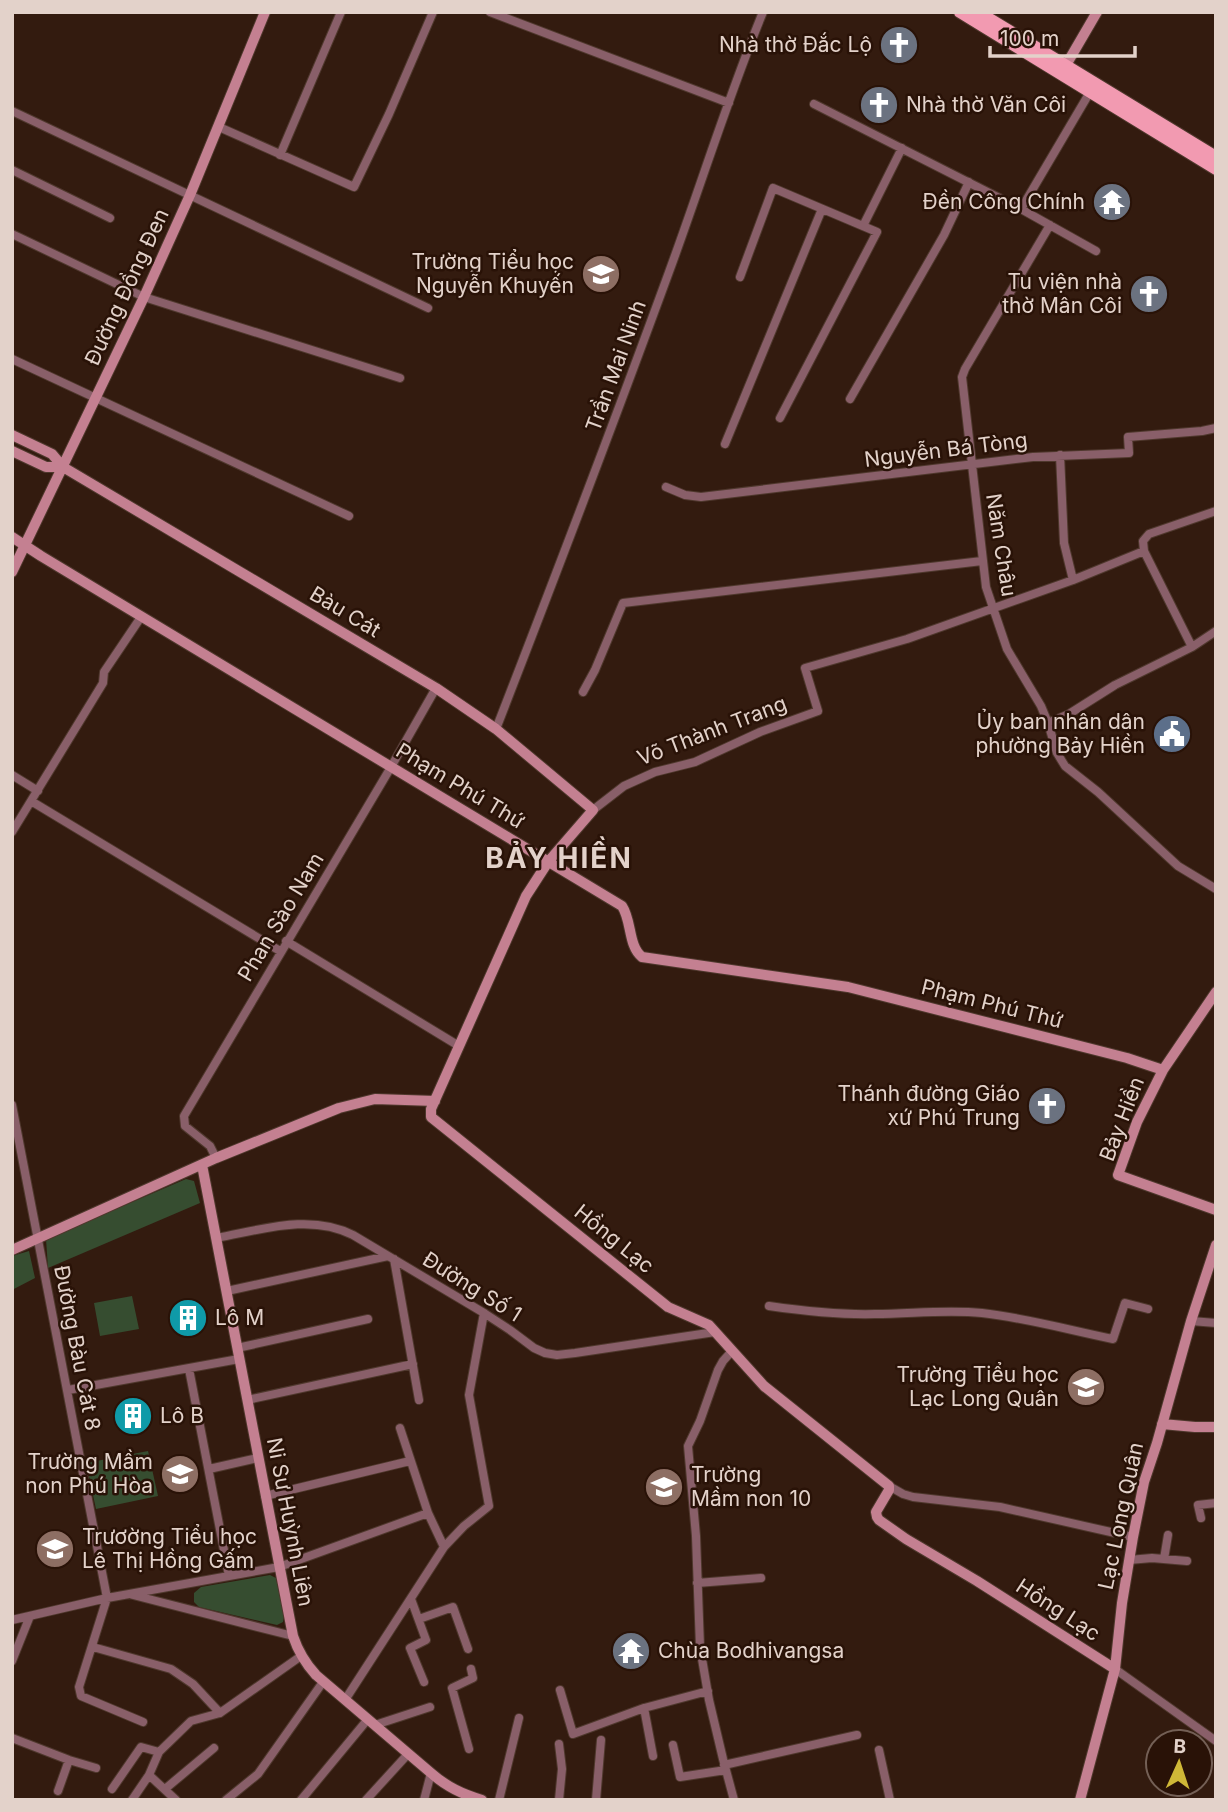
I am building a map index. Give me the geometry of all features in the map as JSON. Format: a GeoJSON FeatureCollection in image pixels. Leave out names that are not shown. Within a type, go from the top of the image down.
{"type":"FeatureCollection","features":[{"type":"Feature","properties":{"kind":"main road"},"geometry":{"type":"LineString","coordinates":[[960,12],[1063,70],[1198,153],[1216,169]]}},
{"type":"Feature","properties":{"kind":"main road"},"geometry":{"type":"LineString","coordinates":[[978,12],[1063,70],[1090,92],[1198,153],[1216,157]]}},
{"type":"Feature","properties":{"kind":"street","name":"Đường Đồng Đen"},"geometry":{"type":"LineString","coordinates":[[12,572],[144,297],[219,127],[265,12]]}},
{"type":"Feature","properties":{"kind":"street"},"geometry":{"type":"LineString","coordinates":[[280,155],[341,12]]}},
{"type":"Feature","properties":{"kind":"street"},"geometry":{"type":"LineString","coordinates":[[219,127],[354,187],[433,12]]}},
{"type":"Feature","properties":{"kind":"street"},"geometry":{"type":"LineString","coordinates":[[491,12],[729,103]]}},
{"type":"Feature","properties":{"kind":"street","name":"Trần Mai Ninh"},"geometry":{"type":"LineString","coordinates":[[496,729],[600,461],[763,12]]}},
{"type":"Feature","properties":{"kind":"street"},"geometry":{"type":"LineString","coordinates":[[1063,70],[1097,12]]}},
{"type":"Feature","properties":{"kind":"street"},"geometry":{"type":"LineString","coordinates":[[1021,209],[1090,92]]}},
{"type":"Feature","properties":{"kind":"street"},"geometry":{"type":"LineString","coordinates":[[814,104],[1021,209],[1097,251]]}},
{"type":"Feature","properties":{"kind":"street"},"geometry":{"type":"LineString","coordinates":[[12,111],[428,308]]}},
{"type":"Feature","properties":{"kind":"street"},"geometry":{"type":"LineString","coordinates":[[863,226],[902,148]]}},
{"type":"Feature","properties":{"kind":"street"},"geometry":{"type":"LineString","coordinates":[[12,170],[110,218]]}},
{"type":"Feature","properties":{"kind":"street"},"geometry":{"type":"LineString","coordinates":[[850,399],[944,235],[969,182]]}},
{"type":"Feature","properties":{"kind":"street"},"geometry":{"type":"LineString","coordinates":[[740,277],[773,188],[877,232],[780,418]]}},
{"type":"Feature","properties":{"kind":"street"},"geometry":{"type":"LineString","coordinates":[[725,444],[822,209]]}},
{"type":"Feature","properties":{"kind":"street","name":"Năm Châu"},"geometry":{"type":"LineString","coordinates":[[1050,225],[963,373],[984,580],[1007,649],[1041,706],[1057,753],[1065,766],[1098,792],[1178,866],[1216,890]]}},
{"type":"Feature","properties":{"kind":"street"},"geometry":{"type":"LineString","coordinates":[[12,234],[144,297],[400,379]]}},
{"type":"Feature","properties":{"kind":"street"},"geometry":{"type":"LineString","coordinates":[[12,359],[349,516]]}},
{"type":"Feature","properties":{"kind":"street","name":"Nguyễn Bá Tòng"},"geometry":{"type":"LineString","coordinates":[[666,487],[685,495],[701,497],[1060,455],[1129,453],[1128,437],[1216,428]]}},
{"type":"Feature","properties":{"kind":"street","name":"Bàu Cát"},"geometry":{"type":"LineString","coordinates":[[12,435],[52,454],[62,467],[436,688],[496,729],[593,810]]}},
{"type":"Feature","properties":{"kind":"street","name":"Bàu Cát"},"geometry":{"type":"LineString","coordinates":[[12,451],[46,467],[62,467]]}},
{"type":"Feature","properties":{"kind":"street"},"geometry":{"type":"LineString","coordinates":[[1060,455],[1064,542],[1073,580]]}},
{"type":"Feature","properties":{"kind":"street","name":"Võ Thành Trang"},"geometry":{"type":"LineString","coordinates":[[435,1101],[518,912],[535,880],[593,810],[624,786],[655,772],[695,762],[761,732],[818,711],[805,668],[907,639],[1073,580],[1144,551],[1143,541],[1149,534],[1216,511]]}},
{"type":"Feature","properties":{"kind":"street","name":"Phạm Phú Thứ"},"geometry":{"type":"LineString","coordinates":[[12,537],[622,906],[628,916],[635,950],[639,956],[848,987],[1127,1058],[1163,1070]]}},
{"type":"Feature","properties":{"kind":"street"},"geometry":{"type":"LineString","coordinates":[[1144,551],[1192,648]]}},
{"type":"Feature","properties":{"kind":"street"},"geometry":{"type":"LineString","coordinates":[[583,692],[623,603],[982,561]]}},
{"type":"Feature","properties":{"kind":"street"},"geometry":{"type":"LineString","coordinates":[[12,832],[103,683],[104,671],[141,617]]}},
{"type":"Feature","properties":{"kind":"street"},"geometry":{"type":"LineString","coordinates":[[1048,723],[1069,714],[1115,685],[1192,648],[1216,631]]}},
{"type":"Feature","properties":{"kind":"street","name":"Phan Sào Nam"},"geometry":{"type":"LineString","coordinates":[[216,1158],[210,1146],[184,1126],[183,1117],[436,688]]}},
{"type":"Feature","properties":{"kind":"street"},"geometry":{"type":"LineString","coordinates":[[12,775],[38,791]]}},
{"type":"Feature","properties":{"kind":"street"},"geometry":{"type":"LineString","coordinates":[[31,801],[280,951]]}},
{"type":"Feature","properties":{"kind":"street"},"geometry":{"type":"LineString","coordinates":[[286,941],[459,1046]]}},
{"type":"Feature","properties":{"kind":"street","name":"Bảy Hiền"},"geometry":{"type":"LineString","coordinates":[[1216,992],[1163,1070],[1138,1122],[1118,1175],[1216,1210]]}},
{"type":"Feature","properties":{"kind":"street"},"geometry":{"type":"LineString","coordinates":[[12,1250],[315,1116],[356,1102],[390,1098],[435,1101]]}},
{"type":"Feature","properties":{"kind":"street","name":"Hồng Lạc"},"geometry":{"type":"LineString","coordinates":[[435,1101],[430,1113],[434,1120],[671,1309],[705,1322],[764,1386],[889,1486],[876,1512],[879,1520],[1115,1669]]}},
{"type":"Feature","properties":{"kind":"street","name":"Đường Bàu Cát 8"},"geometry":{"type":"LineString","coordinates":[[12,1105],[107,1598]]}},
{"type":"Feature","properties":{"kind":"street","name":"Ni Sư Huỳnh Liên"},"geometry":{"type":"LineString","coordinates":[[202,1165],[279,1567],[293,1636],[301,1656],[323,1682],[446,1786],[482,1800]]}},
{"type":"Feature","properties":{"kind":"street","name":"Đường Số 1"},"geometry":{"type":"LineString","coordinates":[[216,1238],[295,1224],[331,1226],[348,1232],[391,1257],[484,1313],[534,1348],[553,1355],[715,1332]]}},
{"type":"Feature","properties":{"kind":"street","name":"Lạc Long Quân"},"geometry":{"type":"LineString","coordinates":[[1080,1800],[1115,1669],[1132,1536],[1144,1482],[1216,1244]]}},
{"type":"Feature","properties":{"kind":"street"},"geometry":{"type":"LineString","coordinates":[[227,1292],[391,1257],[419,1400]]}},
{"type":"Feature","properties":{"kind":"street"},"geometry":{"type":"LineString","coordinates":[[769,1306],[815,1312],[873,1314],[952,1311],[982,1313],[1113,1339],[1125,1303],[1148,1309]]}},
{"type":"Feature","properties":{"kind":"street"},"geometry":{"type":"LineString","coordinates":[[345,1700],[444,1547],[489,1506],[468,1395],[484,1313]]}},
{"type":"Feature","properties":{"kind":"street"},"geometry":{"type":"LineString","coordinates":[[68,1390],[189,1369],[369,1319]]}},
{"type":"Feature","properties":{"kind":"street"},"geometry":{"type":"LineString","coordinates":[[1191,1321],[1216,1323]]}},
{"type":"Feature","properties":{"kind":"street"},"geometry":{"type":"LineString","coordinates":[[732,1352],[718,1370],[688,1446],[696,1536],[699,1638],[708,1691],[734,1800]]}},
{"type":"Feature","properties":{"kind":"street"},"geometry":{"type":"LineString","coordinates":[[247,1400],[413,1364]]}},
{"type":"Feature","properties":{"kind":"street"},"geometry":{"type":"LineString","coordinates":[[189,1369],[229,1576]]}},
{"type":"Feature","properties":{"kind":"street"},"geometry":{"type":"LineString","coordinates":[[1162,1423],[1216,1427]]}},
{"type":"Feature","properties":{"kind":"street"},"geometry":{"type":"LineString","coordinates":[[400,1428],[428,1513],[444,1547]]}},
{"type":"Feature","properties":{"kind":"street"},"geometry":{"type":"LineString","coordinates":[[209,1469],[258,1458]]}},
{"type":"Feature","properties":{"kind":"street"},"geometry":{"type":"LineString","coordinates":[[265,1496],[410,1461]]}},
{"type":"Feature","properties":{"kind":"street"},"geometry":{"type":"LineString","coordinates":[[889,1486],[913,1497],[1000,1507],[1132,1536]]}},
{"type":"Feature","properties":{"kind":"street"},"geometry":{"type":"LineString","coordinates":[[1200,1518],[1198,1505],[1216,1503]]}},
{"type":"Feature","properties":{"kind":"street"},"geometry":{"type":"LineString","coordinates":[[12,1620],[107,1598],[279,1567],[428,1513]]}},
{"type":"Feature","properties":{"kind":"street"},"geometry":{"type":"LineString","coordinates":[[1164,1559],[1168,1535]]}},
{"type":"Feature","properties":{"kind":"street"},"geometry":{"type":"LineString","coordinates":[[1129,1560],[1187,1561]]}},
{"type":"Feature","properties":{"kind":"street"},"geometry":{"type":"LineString","coordinates":[[697,1583],[761,1578]]}},
{"type":"Feature","properties":{"kind":"street"},"geometry":{"type":"LineString","coordinates":[[129,1594],[293,1636]]}},
{"type":"Feature","properties":{"kind":"street"},"geometry":{"type":"LineString","coordinates":[[107,1598],[79,1687],[81,1696],[144,1722]]}},
{"type":"Feature","properties":{"kind":"street"},"geometry":{"type":"LineString","coordinates":[[411,1599],[426,1640],[410,1648],[424,1682]]}},
{"type":"Feature","properties":{"kind":"street"},"geometry":{"type":"LineString","coordinates":[[419,1619],[453,1607],[468,1649]]}},
{"type":"Feature","properties":{"kind":"street"},"geometry":{"type":"LineString","coordinates":[[12,1661],[30,1616]]}},
{"type":"Feature","properties":{"kind":"street"},"geometry":{"type":"LineString","coordinates":[[93,1647],[171,1670],[193,1684],[220,1713]]}},
{"type":"Feature","properties":{"kind":"street"},"geometry":{"type":"LineString","coordinates":[[132,1800],[149,1775],[159,1752],[191,1721],[220,1713],[301,1656]]}},
{"type":"Feature","properties":{"kind":"street"},"geometry":{"type":"LineString","coordinates":[[469,1749],[452,1688],[472,1678],[471,1669]]}},
{"type":"Feature","properties":{"kind":"street"},"geometry":{"type":"LineString","coordinates":[[1115,1669],[1216,1741]]}},
{"type":"Feature","properties":{"kind":"street"},"geometry":{"type":"LineString","coordinates":[[226,1800],[258,1774],[323,1682]]}},
{"type":"Feature","properties":{"kind":"street"},"geometry":{"type":"LineString","coordinates":[[560,1690],[573,1734],[643,1708],[708,1691]]}},
{"type":"Feature","properties":{"kind":"street"},"geometry":{"type":"LineString","coordinates":[[301,1800],[371,1722],[430,1707]]}},
{"type":"Feature","properties":{"kind":"street"},"geometry":{"type":"LineString","coordinates":[[643,1708],[653,1756]]}},
{"type":"Feature","properties":{"kind":"street"},"geometry":{"type":"LineString","coordinates":[[499,1800],[519,1718]]}},
{"type":"Feature","properties":{"kind":"street"},"geometry":{"type":"LineString","coordinates":[[673,1745],[680,1777],[857,1735]]}},
{"type":"Feature","properties":{"kind":"street"},"geometry":{"type":"LineString","coordinates":[[12,1738],[96,1768]]}},
{"type":"Feature","properties":{"kind":"street"},"geometry":{"type":"LineString","coordinates":[[596,1800],[601,1740]]}},
{"type":"Feature","properties":{"kind":"street"},"geometry":{"type":"LineString","coordinates":[[559,1744],[562,1769],[559,1800]]}},
{"type":"Feature","properties":{"kind":"street"},"geometry":{"type":"LineString","coordinates":[[111,1789],[141,1747],[159,1752]]}},
{"type":"Feature","properties":{"kind":"street"},"geometry":{"type":"LineString","coordinates":[[164,1789],[214,1748]]}},
{"type":"Feature","properties":{"kind":"street"},"geometry":{"type":"LineString","coordinates":[[879,1751],[890,1800]]}},
{"type":"Feature","properties":{"kind":"street"},"geometry":{"type":"LineString","coordinates":[[366,1800],[408,1754]]}},
{"type":"Feature","properties":{"kind":"street"},"geometry":{"type":"LineString","coordinates":[[58,1791],[69,1760]]}},
{"type":"Feature","properties":{"kind":"street"},"geometry":{"type":"LineString","coordinates":[[424,1800],[431,1773]]}},
{"type":"Feature","properties":{"kind":"street"},"geometry":{"type":"LineString","coordinates":[[149,1775],[176,1800]]}},
{"type":"Feature","properties":{"kind":"green space"},"geometry":{"type":"Polygon","coordinates":[[[186,1179],[194,1181],[200,1203],[48,1268],[46,1239],[186,1179]]]}},
{"type":"Feature","properties":{"kind":"green space"},"geometry":{"type":"Polygon","coordinates":[[[29,1251],[35,1278],[12,1290],[12,1256],[29,1251]]]}},
{"type":"Feature","properties":{"kind":"green space"},"geometry":{"type":"Polygon","coordinates":[[[132,1296],[139,1329],[100,1336],[94,1303],[132,1296]]]}},
{"type":"Feature","properties":{"kind":"green space"},"geometry":{"type":"Polygon","coordinates":[[[148,1451],[158,1496],[96,1509],[86,1463],[148,1451]]]}},
{"type":"Feature","properties":{"kind":"green space"},"geometry":{"type":"Polygon","coordinates":[[[270,1575],[276,1578],[284,1616],[283,1622],[277,1625],[199,1607],[194,1602],[194,1593],[201,1587],[270,1575]]]}},
{"type":"Feature","properties":{"kind":"place","name":"Nhà thờ Đắc Lộ"},"geometry":{"type":"Point","coordinates":[899,45]}},
{"type":"Feature","properties":{"kind":"place","name":"Nhà thờ Văn Côi"},"geometry":{"type":"Point","coordinates":[879,105]}},
{"type":"Feature","properties":{"kind":"place","name":"Đền Công Chính"},"geometry":{"type":"Point","coordinates":[1112,202]}},
{"type":"Feature","properties":{"kind":"place","name":"Trường Tiểu học Nguyễn Khuyến"},"geometry":{"type":"Point","coordinates":[601,274]}},
{"type":"Feature","properties":{"kind":"place","name":"Tu viện nhà thờ Mân Côi"},"geometry":{"type":"Point","coordinates":[1149,294]}},
{"type":"Feature","properties":{"kind":"place","name":"Ủy ban nhân dân phường Bảy Hiền"},"geometry":{"type":"Point","coordinates":[1172,734]}},
{"type":"Feature","properties":{"kind":"place","name":"Thánh đường Giáo xứ Phú Trung"},"geometry":{"type":"Point","coordinates":[1047,1106]}},
{"type":"Feature","properties":{"kind":"place","name":"Lô M"},"geometry":{"type":"Point","coordinates":[188,1318]}},
{"type":"Feature","properties":{"kind":"place","name":"Trường Tiểu học Lạc Long Quân"},"geometry":{"type":"Point","coordinates":[1086,1387]}},
{"type":"Feature","properties":{"kind":"place","name":"Lô B"},"geometry":{"type":"Point","coordinates":[133,1416]}},
{"type":"Feature","properties":{"kind":"place","name":"Trường Mầm non Phú Hòa"},"geometry":{"type":"Point","coordinates":[180,1474]}},
{"type":"Feature","properties":{"kind":"place","name":"Trường Mầm non 10"},"geometry":{"type":"Point","coordinates":[664,1487]}},
{"type":"Feature","properties":{"kind":"place","name":"Trươờng Tiểu học Lê Thị Hồng Gấm"},"geometry":{"type":"Point","coordinates":[55,1549]}},
{"type":"Feature","properties":{"kind":"place","name":"Chùa Bodhivangsa"},"geometry":{"type":"Point","coordinates":[631,1651]}},
{"type":"Feature","properties":{"kind":"district","name":"BẢY HIỀN"},"geometry":{"type":"Point","coordinates":[559,858]}}]}
